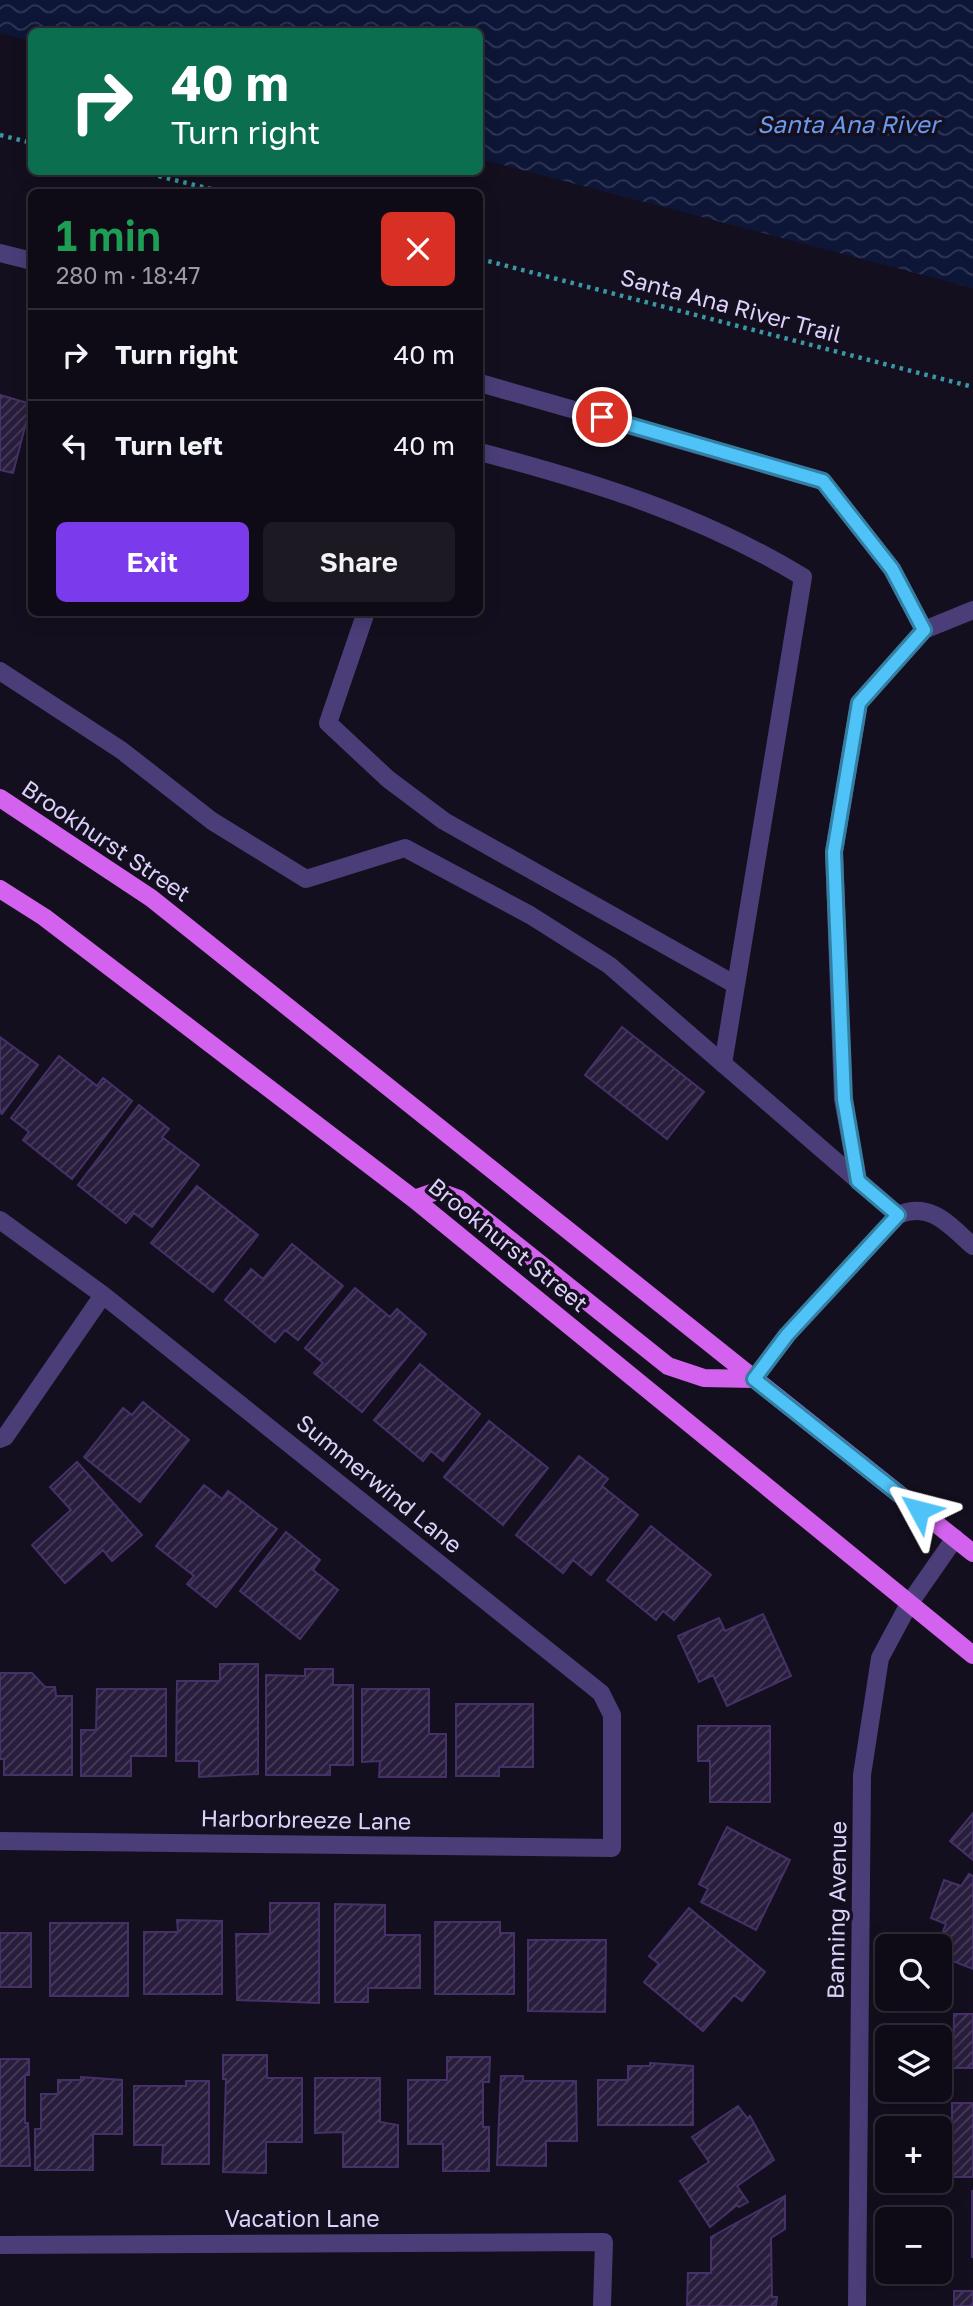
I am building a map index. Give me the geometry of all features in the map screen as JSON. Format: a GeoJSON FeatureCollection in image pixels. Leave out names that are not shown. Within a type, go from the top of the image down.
{"type":"FeatureCollection","features":[{"type":"Feature","properties":{"kind":"main road","name":"Brookhurst Street"},"geometry":{"type":"LineString","coordinates":[[0,798],[151,898],[973,1553]]}},
{"type":"Feature","properties":{"kind":"main road","name":"Brookhurst Street"},"geometry":{"type":"LineString","coordinates":[[0,889],[44,917],[414,1199],[973,1655]]}},
{"type":"Feature","properties":{"kind":"main road"},"geometry":{"type":"LineString","coordinates":[[414,1199],[437,1191],[459,1199],[668,1366],[704,1378],[754,1379]]}},
{"type":"Feature","properties":{"kind":"street"},"geometry":{"type":"LineString","coordinates":[[0,253],[28,260]]}},
{"type":"Feature","properties":{"kind":"street"},"geometry":{"type":"LineString","coordinates":[[483,384],[823,481],[892,569],[924,630]]}},
{"type":"Feature","properties":{"kind":"street"},"geometry":{"type":"LineString","coordinates":[[483,453],[586,479],[687,517],[757,549],[803,577],[723,1064]]}},
{"type":"Feature","properties":{"kind":"street"},"geometry":{"type":"LineString","coordinates":[[858,1181],[844,1099],[834,852],[859,703],[924,630],[973,610]]}},
{"type":"Feature","properties":{"kind":"street"},"geometry":{"type":"LineString","coordinates":[[365,616],[328,723],[388,779],[444,821],[736,985]]}},
{"type":"Feature","properties":{"kind":"street"},"geometry":{"type":"LineString","coordinates":[[0,671],[121,750],[212,821],[306,878],[405,848],[507,903],[609,965],[898,1215]]}},
{"type":"Feature","properties":{"kind":"street"},"geometry":{"type":"LineString","coordinates":[[754,1379],[787,1335],[898,1215],[914,1209],[930,1212],[973,1246]]}},
{"type":"Feature","properties":{"kind":"street","name":"Summerwind Lane"},"geometry":{"type":"LineString","coordinates":[[0,1220],[103,1295],[601,1693],[612,1715],[612,1848]]}},
{"type":"Feature","properties":{"kind":"street"},"geometry":{"type":"LineString","coordinates":[[0,1439],[5,1437],[103,1295]]}},
{"type":"Feature","properties":{"kind":"street","name":"Banning Avenue"},"geometry":{"type":"LineString","coordinates":[[857,2306],[862,1775],[880,1658],[909,1604],[955,1538]]}},
{"type":"Feature","properties":{"kind":"street","name":"Harborbreeze Lane"},"geometry":{"type":"LineString","coordinates":[[0,1841],[612,1848]]}},
{"type":"Feature","properties":{"kind":"street","name":"Vacation Lane"},"geometry":{"type":"LineString","coordinates":[[0,2245],[604,2242],[602,2306]]}},
{"type":"Feature","properties":{"kind":"path"},"geometry":{"type":"LineString","coordinates":[[0,135],[28,142]]}},
{"type":"Feature","properties":{"kind":"path"},"geometry":{"type":"LineString","coordinates":[[154,175],[211,189]]}},
{"type":"Feature","properties":{"kind":"path","name":"Santa Ana River Trail"},"geometry":{"type":"LineString","coordinates":[[483,260],[973,387]]}},
{"type":"Feature","properties":{"kind":"water","name":"Santa Ana River"},"geometry":{"type":"Polygon","coordinates":[[[0,0],[973,0],[973,288],[483,160],[483,28],[28,28],[28,40],[0,33],[0,0]]]}},
{"type":"Feature","properties":{"kind":"building"},"geometry":{"type":"Polygon","coordinates":[[[0,395],[28,403],[28,416],[13,473],[0,470],[0,395]]]}},
{"type":"Feature","properties":{"kind":"building"},"geometry":{"type":"Polygon","coordinates":[[[622,1027],[704,1092],[667,1139],[585,1075],[622,1027]]]}},
{"type":"Feature","properties":{"kind":"building"},"geometry":{"type":"Polygon","coordinates":[[[0,1037],[38,1065],[2,1114],[0,1113],[0,1037]]]}},
{"type":"Feature","properties":{"kind":"building"},"geometry":{"type":"Polygon","coordinates":[[[59,1056],[97,1086],[103,1078],[132,1101],[72,1179],[23,1140],[29,1132],[11,1118],[59,1056]]]}},
{"type":"Feature","properties":{"kind":"building"},"geometry":{"type":"Polygon","coordinates":[[[139,1105],[169,1129],[162,1137],[199,1165],[152,1227],[134,1213],[126,1223],[78,1185],[139,1105]]]}},
{"type":"Feature","properties":{"kind":"building"},"geometry":{"type":"Polygon","coordinates":[[[197,1186],[258,1235],[213,1292],[151,1243],[197,1186]]]}},
{"type":"Feature","properties":{"kind":"building"},"geometry":{"type":"Polygon","coordinates":[[[292,1244],[343,1286],[298,1340],[285,1330],[275,1342],[225,1300],[251,1269],[263,1279],[292,1244]]]}},
{"type":"Feature","properties":{"kind":"building"},"geometry":{"type":"Polygon","coordinates":[[[355,1288],[390,1317],[397,1309],[426,1334],[362,1412],[314,1373],[323,1363],[305,1348],[355,1288]]]}},
{"type":"Feature","properties":{"kind":"building"},"geometry":{"type":"Polygon","coordinates":[[[420,1364],[480,1414],[443,1461],[431,1451],[423,1461],[374,1420],[420,1364]]]}},
{"type":"Feature","properties":{"kind":"building"},"geometry":{"type":"Polygon","coordinates":[[[143,1402],[189,1440],[140,1502],[84,1457],[123,1408],[132,1415],[143,1402]]]}},
{"type":"Feature","properties":{"kind":"building"},"geometry":{"type":"Polygon","coordinates":[[[489,1421],[548,1468],[503,1525],[444,1477],[489,1421]]]}},
{"type":"Feature","properties":{"kind":"building"},"geometry":{"type":"Polygon","coordinates":[[[579,1456],[608,1479],[602,1486],[638,1515],[591,1575],[573,1560],[563,1573],[516,1535],[579,1456]]]}},
{"type":"Feature","properties":{"kind":"building"},"geometry":{"type":"Polygon","coordinates":[[[77,1462],[142,1535],[112,1561],[103,1550],[65,1583],[32,1545],[71,1510],[50,1487],[77,1462]]]}},
{"type":"Feature","properties":{"kind":"building"},"geometry":{"type":"Polygon","coordinates":[[[204,1485],[222,1499],[228,1491],[277,1529],[216,1607],[187,1584],[194,1576],[156,1546],[204,1485]]]}},
{"type":"Feature","properties":{"kind":"building"},"geometry":{"type":"Polygon","coordinates":[[[651,1526],[711,1575],[674,1620],[663,1611],[656,1620],[607,1580],[651,1526]]]}},
{"type":"Feature","properties":{"kind":"building"},"geometry":{"type":"Polygon","coordinates":[[[286,1532],[320,1560],[313,1570],[338,1590],[300,1639],[240,1591],[286,1532]]]}},
{"type":"Feature","properties":{"kind":"building"},"geometry":{"type":"Polygon","coordinates":[[[763,1614],[791,1676],[727,1706],[713,1675],[699,1682],[678,1636],[719,1618],[725,1631],[763,1614]]]}},
{"type":"Feature","properties":{"kind":"building"},"geometry":{"type":"Polygon","coordinates":[[[220,1664],[258,1664],[258,1774],[199,1777],[199,1761],[176,1761],[177,1681],[220,1681],[220,1664]]]}},
{"type":"Feature","properties":{"kind":"building"},"geometry":{"type":"Polygon","coordinates":[[[305,1669],[333,1669],[333,1685],[353,1685],[353,1765],[330,1765],[330,1775],[266,1775],[266,1675],[305,1676],[305,1669]]]}},
{"type":"Feature","properties":{"kind":"building"},"geometry":{"type":"Polygon","coordinates":[[[0,1673],[32,1673],[45,1687],[55,1687],[56,1696],[72,1696],[72,1775],[4,1775],[4,1759],[0,1759],[0,1673]]]}},
{"type":"Feature","properties":{"kind":"building"},"geometry":{"type":"Polygon","coordinates":[[[97,1689],[166,1689],[166,1756],[131,1756],[131,1776],[81,1776],[81,1730],[96,1730],[97,1689]]]}},
{"type":"Feature","properties":{"kind":"building"},"geometry":{"type":"Polygon","coordinates":[[[362,1689],[429,1689],[429,1734],[446,1734],[446,1777],[379,1777],[380,1761],[362,1762],[362,1689]]]}},
{"type":"Feature","properties":{"kind":"building"},"geometry":{"type":"Polygon","coordinates":[[[456,1704],[533,1704],[533,1767],[499,1767],[499,1776],[456,1776],[456,1704]]]}},
{"type":"Feature","properties":{"kind":"building"},"geometry":{"type":"Polygon","coordinates":[[[698,1726],[770,1726],[770,1802],[710,1802],[710,1761],[698,1761],[698,1726]]]}},
{"type":"Feature","properties":{"kind":"building"},"geometry":{"type":"Polygon","coordinates":[[[973,1813],[973,1860],[950,1841],[973,1813]]]}},
{"type":"Feature","properties":{"kind":"building"},"geometry":{"type":"Polygon","coordinates":[[[727,1827],[790,1860],[756,1930],[701,1902],[708,1889],[699,1884],[727,1827]]]}},
{"type":"Feature","properties":{"kind":"building"},"geometry":{"type":"Polygon","coordinates":[[[969,1874],[973,1876],[973,1969],[952,1961],[952,1934],[942,1934],[946,1924],[931,1918],[944,1880],[961,1886],[969,1874]]]}},
{"type":"Feature","properties":{"kind":"building"},"geometry":{"type":"Polygon","coordinates":[[[270,1903],[319,1903],[319,2003],[237,2000],[236,1934],[270,1934],[270,1903]]]}},
{"type":"Feature","properties":{"kind":"building"},"geometry":{"type":"Polygon","coordinates":[[[335,1904],[385,1905],[385,1935],[420,1935],[420,1988],[368,1988],[368,2002],[335,2002],[335,1904]]]}},
{"type":"Feature","properties":{"kind":"building"},"geometry":{"type":"Polygon","coordinates":[[[689,1908],[765,1972],[742,2001],[734,1995],[703,2031],[644,1982],[659,1964],[649,1956],[689,1908]]]}},
{"type":"Feature","properties":{"kind":"building"},"geometry":{"type":"Polygon","coordinates":[[[177,1920],[222,1921],[222,1994],[144,1994],[144,1932],[178,1932],[177,1920]]]}},
{"type":"Feature","properties":{"kind":"building"},"geometry":{"type":"Polygon","coordinates":[[[435,1922],[500,1922],[500,1933],[514,1933],[514,1994],[435,1994],[435,1922]]]}},
{"type":"Feature","properties":{"kind":"building"},"geometry":{"type":"Polygon","coordinates":[[[50,1923],[128,1923],[128,1996],[50,1996],[50,1923]]]}},
{"type":"Feature","properties":{"kind":"building"},"geometry":{"type":"Polygon","coordinates":[[[0,1933],[31,1933],[31,1987],[0,1987],[0,1933]]]}},
{"type":"Feature","properties":{"kind":"building"},"geometry":{"type":"Polygon","coordinates":[[[528,1940],[606,1940],[605,2012],[528,2011],[528,1940]]]}},
{"type":"Feature","properties":{"kind":"building"},"geometry":{"type":"Polygon","coordinates":[[[954,2014],[973,2014],[973,2068],[953,2068],[954,2014]]]}},
{"type":"Feature","properties":{"kind":"building"},"geometry":{"type":"Polygon","coordinates":[[[223,2055],[267,2055],[267,2078],[302,2078],[302,2142],[266,2142],[266,2173],[223,2172],[226,2079],[223,2079],[223,2055]]]}},
{"type":"Feature","properties":{"kind":"building"},"geometry":{"type":"Polygon","coordinates":[[[447,2057],[490,2057],[489,2082],[483,2082],[483,2127],[489,2127],[489,2171],[443,2171],[443,2144],[408,2144],[408,2080],[447,2080],[447,2057]]]}},
{"type":"Feature","properties":{"kind":"building"},"geometry":{"type":"Polygon","coordinates":[[[0,2059],[29,2059],[29,2075],[25,2075],[25,2123],[28,2123],[30,2166],[0,2166],[0,2059]]]}},
{"type":"Feature","properties":{"kind":"building"},"geometry":{"type":"Polygon","coordinates":[[[650,2063],[693,2066],[693,2125],[598,2125],[598,2080],[628,2080],[628,2066],[650,2066],[650,2063]]]}},
{"type":"Feature","properties":{"kind":"building"},"geometry":{"type":"Polygon","coordinates":[[[501,2076],[523,2076],[523,2081],[576,2081],[577,2141],[546,2141],[546,2166],[497,2165],[501,2076]]]}},
{"type":"Feature","properties":{"kind":"building"},"geometry":{"type":"Polygon","coordinates":[[[81,2077],[122,2080],[122,2134],[93,2134],[93,2170],[35,2170],[35,2129],[41,2129],[41,2094],[58,2094],[58,2080],[81,2080],[81,2077]]]}},
{"type":"Feature","properties":{"kind":"building"},"geometry":{"type":"Polygon","coordinates":[[[315,2078],[380,2078],[380,2122],[398,2125],[398,2167],[343,2167],[343,2132],[315,2133],[315,2078]]]}},
{"type":"Feature","properties":{"kind":"building"},"geometry":{"type":"Polygon","coordinates":[[[186,2081],[209,2081],[209,2164],[162,2164],[163,2145],[134,2145],[134,2086],[186,2086],[186,2081]]]}},
{"type":"Feature","properties":{"kind":"building"},"geometry":{"type":"Polygon","coordinates":[[[952,2103],[973,2103],[973,2177],[952,2177],[952,2103]]]}},
{"type":"Feature","properties":{"kind":"building"},"geometry":{"type":"Polygon","coordinates":[[[738,2106],[747,2118],[750,2116],[774,2160],[737,2186],[748,2202],[739,2207],[737,2205],[710,2227],[680,2181],[709,2162],[692,2137],[738,2106]]]}},
{"type":"Feature","properties":{"kind":"building"},"geometry":{"type":"Polygon","coordinates":[[[973,2191],[973,2257],[972,2257],[973,2191]]]}},
{"type":"Feature","properties":{"kind":"building"},"geometry":{"type":"Polygon","coordinates":[[[785,2196],[785,2229],[771,2238],[772,2297],[777,2297],[776,2306],[687,2306],[688,2273],[711,2273],[711,2237],[785,2196]]]}},
{"type":"Feature","properties":{"kind":"building"},"geometry":{"type":"Polygon","coordinates":[[[954,2291],[973,2291],[973,2306],[954,2306],[954,2291]]]}},
{"type":"Feature","properties":{"kind":"route"},"geometry":{"type":"LineString","coordinates":[[602,417],[823,481],[892,569],[924,630],[859,703],[834,852],[844,1099],[858,1181],[898,1215],[787,1335],[754,1379],[919,1510]]}}]}
